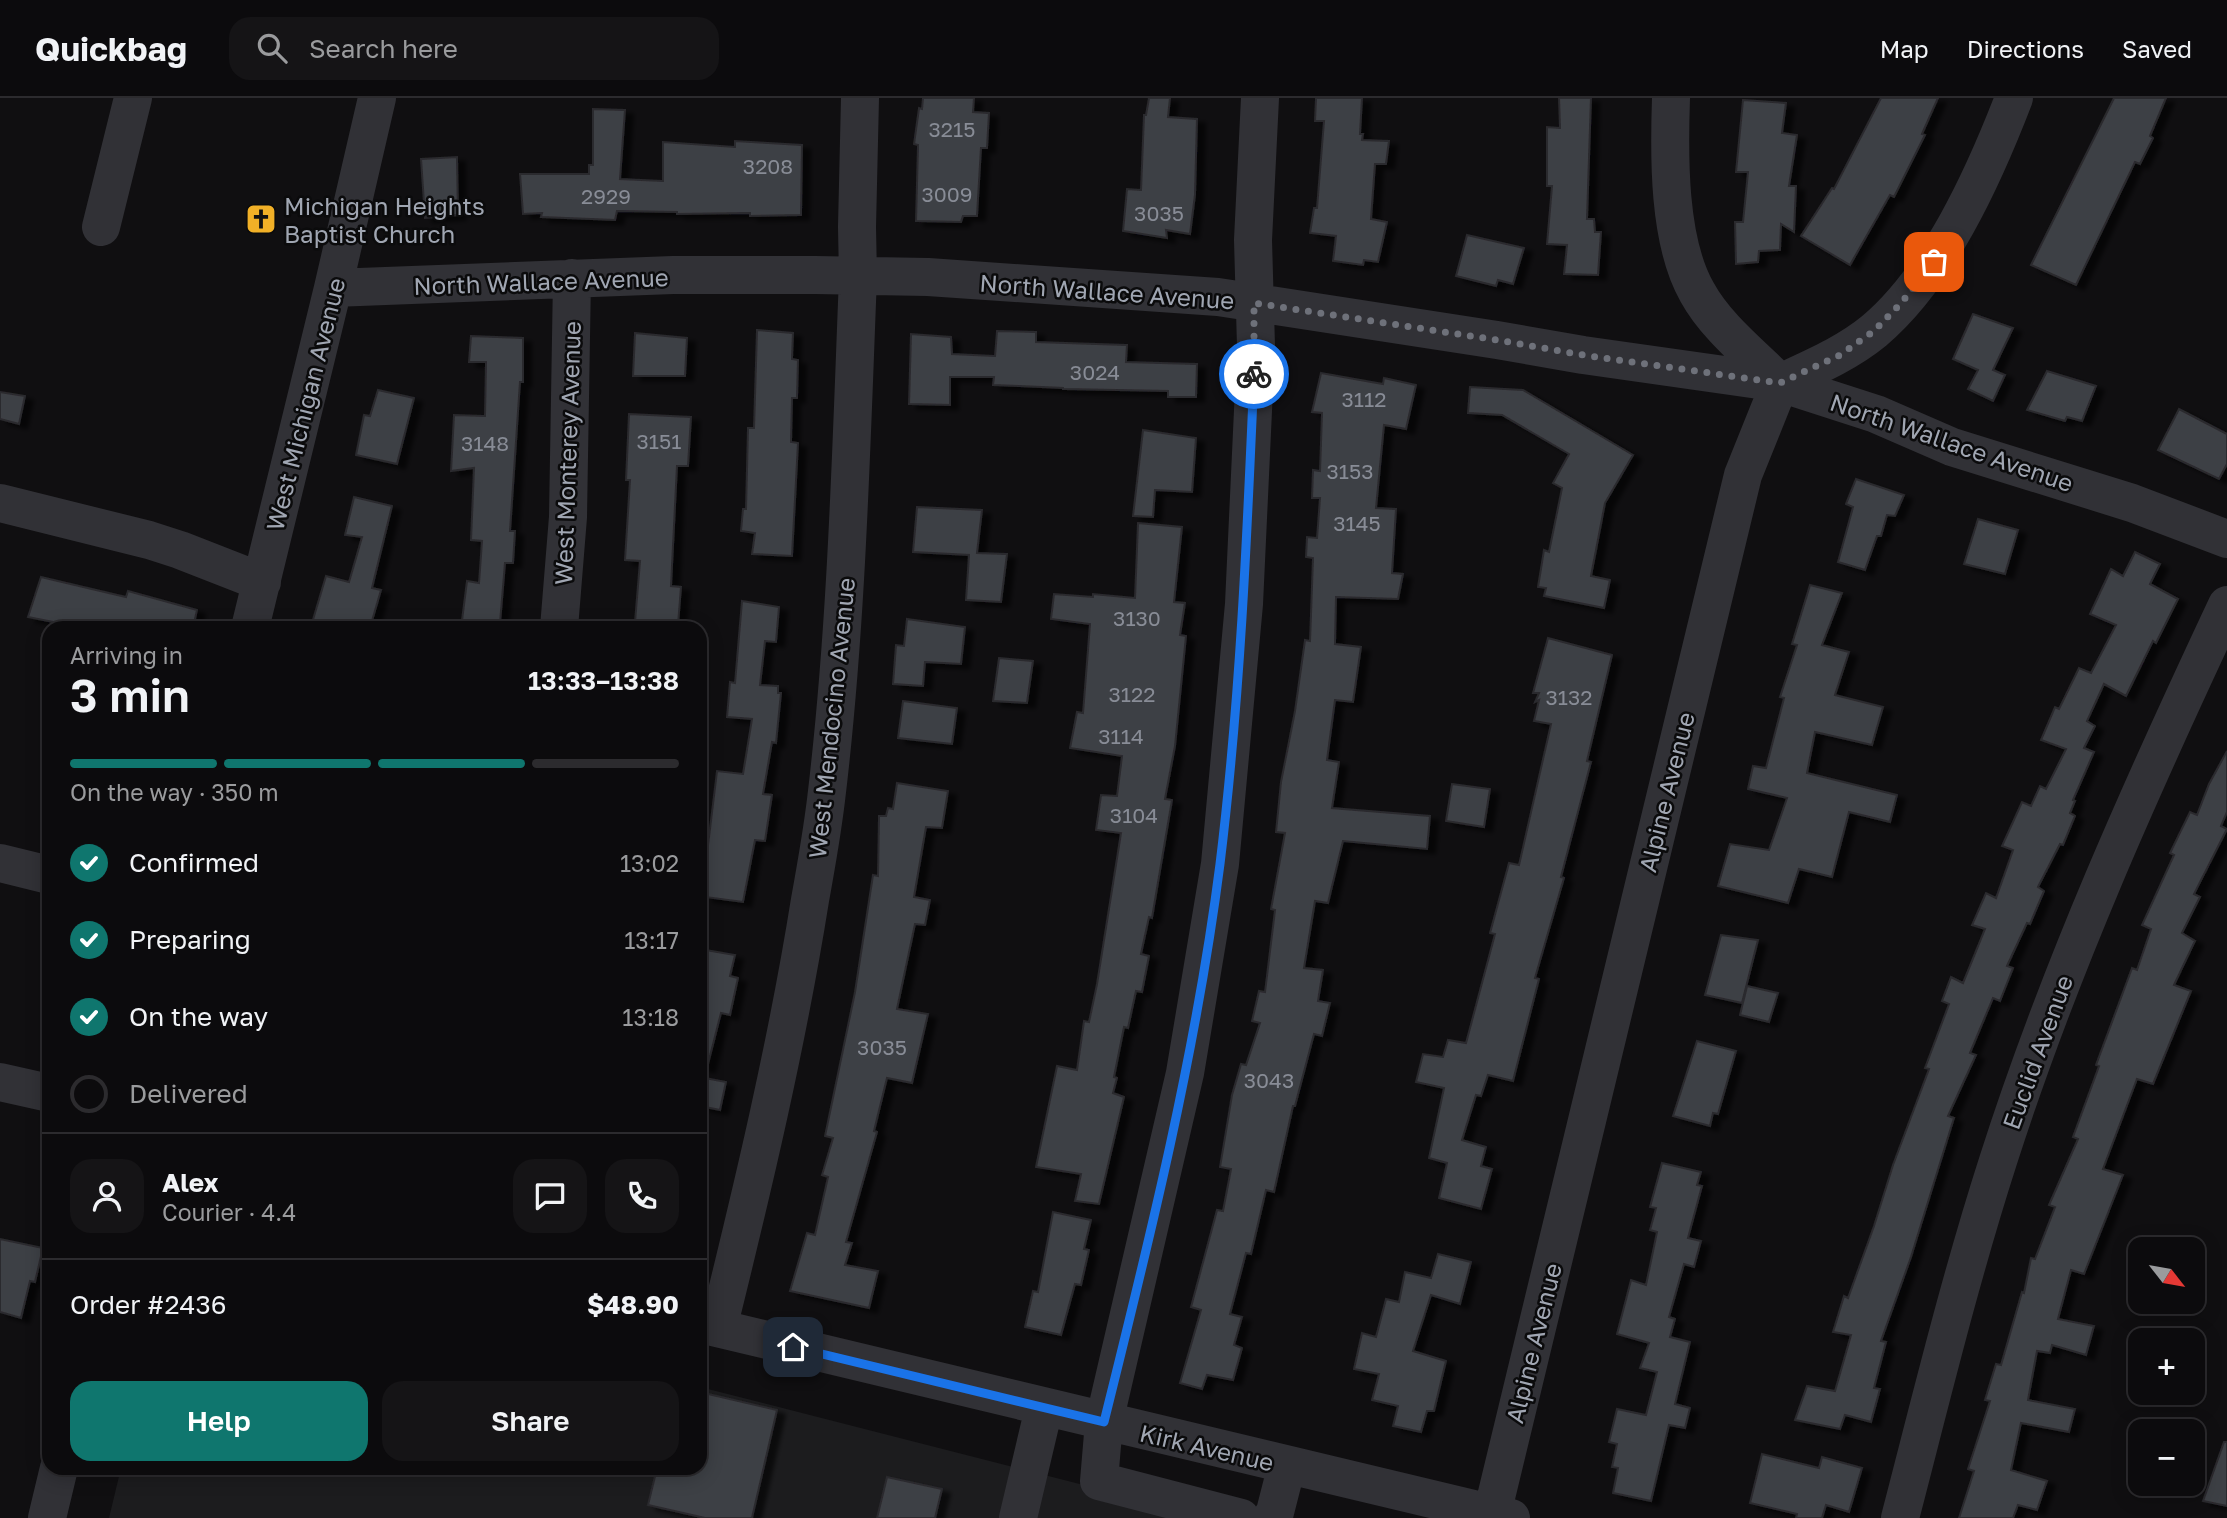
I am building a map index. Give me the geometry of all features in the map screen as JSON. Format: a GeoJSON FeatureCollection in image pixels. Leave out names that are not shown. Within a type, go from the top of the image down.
{"type":"FeatureCollection","features":[{"type":"Feature","properties":{"kind":"street"},"geometry":{"type":"LineString","coordinates":[[101,227],[133,98]]}},
{"type":"Feature","properties":{"kind":"street","name":"West Michigan Avenue"},"geometry":{"type":"LineString","coordinates":[[252,621],[377,98]]}},
{"type":"Feature","properties":{"kind":"street","name":"West Mendocino Avenue"},"geometry":{"type":"LineString","coordinates":[[709,1326],[747,1213],[801,955],[826,802],[844,616],[858,277],[856,227],[860,98]]}},
{"type":"Feature","properties":{"kind":"street"},"geometry":{"type":"LineString","coordinates":[[1241,1518],[1099,1481],[1104,1422],[1185,1073],[1220,864],[1244,604],[1256,346],[1253,240],[1260,98]]}},
{"type":"Feature","properties":{"kind":"street"},"geometry":{"type":"LineString","coordinates":[[1671,98],[1669,151],[1675,217],[1684,260],[1697,292],[1722,325],[1780,383],[1840,355],[1874,331],[1902,302],[1934,262],[1955,229],[2014,98]]}},
{"type":"Feature","properties":{"kind":"street","name":"North Wallace Avenue"},"geometry":{"type":"LineString","coordinates":[[333,288],[673,275],[928,278],[1218,297],[1583,355],[1780,383],[1877,414],[1952,447],[2132,503],[2227,539]]}},
{"type":"Feature","properties":{"kind":"street","name":"West Monterey Avenue"},"geometry":{"type":"LineString","coordinates":[[560,621],[568,517],[572,278]]}},
{"type":"Feature","properties":{"kind":"street","name":"Alpine Avenue"},"geometry":{"type":"LineString","coordinates":[[1498,1516],[1742,475],[1780,383]]}},
{"type":"Feature","properties":{"kind":"street"},"geometry":{"type":"LineString","coordinates":[[0,503],[170,547],[261,582]]}},
{"type":"Feature","properties":{"kind":"street","name":"Euclid Avenue"},"geometry":{"type":"LineString","coordinates":[[1900,1518],[1965,1271],[2035,1052],[2124,829],[2227,605]]}},
{"type":"Feature","properties":{"kind":"street"},"geometry":{"type":"LineString","coordinates":[[0,863],[42,873]]}},
{"type":"Feature","properties":{"kind":"street"},"geometry":{"type":"LineString","coordinates":[[0,1082],[42,1091]]}},
{"type":"Feature","properties":{"kind":"street","name":"Kirk Avenue"},"geometry":{"type":"LineString","coordinates":[[709,1326],[1498,1516]]}},
{"type":"Feature","properties":{"kind":"street"},"geometry":{"type":"LineString","coordinates":[[1018,1518],[1044,1408]]}},
{"type":"Feature","properties":{"kind":"street"},"geometry":{"type":"LineString","coordinates":[[1270,1518],[1274,1516],[1287,1465]]}},
{"type":"Feature","properties":{"kind":"street"},"geometry":{"type":"LineString","coordinates":[[47,1518],[57,1475]]}},
{"type":"Feature","properties":{"kind":"shaded area"},"geometry":{"type":"Polygon","coordinates":[[[707,1389],[1213,1518],[109,1518],[119,1475],[707,1475],[707,1389]]]}},
{"type":"Feature","properties":{"kind":"building"},"geometry":{"type":"Polygon","coordinates":[[[923,98],[974,98],[973,112],[989,113],[987,148],[981,148],[977,216],[963,216],[961,222],[916,221],[918,145],[914,144],[923,98]]]}},
{"type":"Feature","properties":{"kind":"building"},"geometry":{"type":"Polygon","coordinates":[[[1149,98],[1170,98],[1168,117],[1197,119],[1195,195],[1190,234],[1166,230],[1167,238],[1123,231],[1127,189],[1141,190],[1144,115],[1149,98]]]}},
{"type":"Feature","properties":{"kind":"building"},"geometry":{"type":"Polygon","coordinates":[[[1316,98],[1362,98],[1362,140],[1389,141],[1386,164],[1375,164],[1371,219],[1387,222],[1378,262],[1364,260],[1363,265],[1333,261],[1336,236],[1310,233],[1314,208],[1317,208],[1324,121],[1315,121],[1316,98]]]}},
{"type":"Feature","properties":{"kind":"building"},"geometry":{"type":"Polygon","coordinates":[[[1559,98],[1591,98],[1587,219],[1594,219],[1595,232],[1601,232],[1598,275],[1564,274],[1567,245],[1547,244],[1552,186],[1547,186],[1547,127],[1560,128],[1559,98]]]}},
{"type":"Feature","properties":{"kind":"building"},"geometry":{"type":"Polygon","coordinates":[[[1881,98],[1938,98],[1922,134],[1925,135],[1894,197],[1890,195],[1850,265],[1801,236],[1832,188],[1834,189],[1881,98]]]}},
{"type":"Feature","properties":{"kind":"building"},"geometry":{"type":"Polygon","coordinates":[[[2114,98],[2166,98],[2150,136],[2153,138],[2140,164],[2135,162],[2076,285],[2031,265],[2114,98]]]}},
{"type":"Feature","properties":{"kind":"building"},"geometry":{"type":"Polygon","coordinates":[[[1743,100],[1786,103],[1782,133],[1797,135],[1789,186],[1796,186],[1794,232],[1781,224],[1780,250],[1759,251],[1758,262],[1736,264],[1735,222],[1743,222],[1748,172],[1736,172],[1743,100]]]}},
{"type":"Feature","properties":{"kind":"building"},"geometry":{"type":"Polygon","coordinates":[[[593,109],[625,110],[620,179],[663,181],[663,142],[735,147],[735,141],[802,145],[801,215],[750,216],[750,213],[617,211],[615,220],[541,217],[542,213],[523,214],[520,174],[589,174],[589,165],[593,165],[593,109]]]}},
{"type":"Feature","properties":{"kind":"building"},"geometry":{"type":"Polygon","coordinates":[[[457,157],[458,215],[425,218],[421,159],[457,157]]]}},
{"type":"Feature","properties":{"kind":"building"},"geometry":{"type":"Polygon","coordinates":[[[1467,235],[1524,248],[1513,284],[1498,280],[1496,286],[1456,276],[1467,235]]]}},
{"type":"Feature","properties":{"kind":"building"},"geometry":{"type":"Polygon","coordinates":[[[1973,314],[2013,328],[1993,370],[2005,375],[1993,401],[1968,389],[1978,370],[1953,359],[1973,314]]]}},
{"type":"Feature","properties":{"kind":"building"},"geometry":{"type":"Polygon","coordinates":[[[757,330],[793,333],[792,359],[798,360],[797,398],[792,398],[791,442],[798,443],[792,556],[752,554],[755,533],[741,531],[743,509],[746,509],[748,428],[754,428],[757,330]]]}},
{"type":"Feature","properties":{"kind":"building"},"geometry":{"type":"Polygon","coordinates":[[[997,331],[1036,332],[1036,342],[1127,345],[1126,362],[1197,364],[1196,397],[1168,397],[1168,391],[993,385],[994,377],[950,377],[950,405],[909,404],[911,334],[951,337],[952,354],[995,356],[997,331]]]}},
{"type":"Feature","properties":{"kind":"building"},"geometry":{"type":"Polygon","coordinates":[[[635,333],[687,338],[685,376],[633,376],[635,333]]]}},
{"type":"Feature","properties":{"kind":"building"},"geometry":{"type":"Polygon","coordinates":[[[471,336],[523,338],[523,382],[520,382],[510,531],[515,531],[513,563],[505,563],[500,621],[462,621],[467,581],[479,583],[482,541],[471,540],[474,468],[451,471],[454,415],[485,416],[486,362],[469,362],[471,336]]]}},
{"type":"Feature","properties":{"kind":"building"},"geometry":{"type":"Polygon","coordinates":[[[2047,371],[2096,386],[2082,421],[2067,417],[2065,421],[2027,410],[2047,371]]]}},
{"type":"Feature","properties":{"kind":"building"},"geometry":{"type":"Polygon","coordinates":[[[1321,373],[1383,384],[1384,378],[1416,385],[1406,429],[1384,425],[1376,508],[1396,509],[1392,573],[1403,574],[1398,599],[1336,597],[1335,644],[1361,647],[1353,702],[1335,700],[1327,760],[1339,762],[1332,808],[1430,816],[1427,849],[1343,841],[1328,903],[1315,901],[1304,968],[1323,970],[1318,1001],[1330,1003],[1322,1036],[1314,1034],[1293,1106],[1274,1192],[1266,1190],[1251,1254],[1246,1253],[1230,1314],[1242,1317],[1234,1345],[1242,1348],[1233,1380],[1207,1375],[1202,1389],[1180,1383],[1201,1310],[1191,1307],[1217,1210],[1223,1211],[1231,1169],[1220,1167],[1232,1095],[1241,1064],[1246,1065],[1260,1023],[1252,1021],[1259,991],[1265,992],[1275,910],[1271,909],[1285,833],[1276,832],[1281,782],[1305,640],[1310,641],[1313,558],[1306,557],[1307,537],[1317,538],[1320,498],[1312,498],[1313,470],[1320,471],[1322,413],[1312,412],[1321,373]]]}},
{"type":"Feature","properties":{"kind":"building"},"geometry":{"type":"Polygon","coordinates":[[[1470,387],[1523,390],[1633,455],[1605,503],[1591,576],[1610,580],[1604,608],[1544,596],[1546,588],[1538,587],[1544,550],[1549,552],[1562,488],[1553,483],[1569,454],[1502,415],[1468,413],[1470,387]]]}},
{"type":"Feature","properties":{"kind":"building"},"geometry":{"type":"Polygon","coordinates":[[[378,390],[414,398],[397,464],[356,455],[364,415],[370,416],[378,390]]]}},
{"type":"Feature","properties":{"kind":"building"},"geometry":{"type":"Polygon","coordinates":[[[0,392],[25,396],[19,424],[0,419],[0,392]]]}},
{"type":"Feature","properties":{"kind":"building"},"geometry":{"type":"Polygon","coordinates":[[[2179,409],[2227,434],[2227,464],[2219,479],[2158,450],[2179,409]]]}},
{"type":"Feature","properties":{"kind":"building"},"geometry":{"type":"Polygon","coordinates":[[[629,414],[691,417],[688,466],[677,466],[671,586],[681,587],[678,621],[635,621],[640,561],[625,560],[630,480],[626,480],[629,414]]]}},
{"type":"Feature","properties":{"kind":"building"},"geometry":{"type":"Polygon","coordinates":[[[1143,430],[1196,438],[1192,492],[1155,490],[1153,517],[1133,516],[1143,430]]]}},
{"type":"Feature","properties":{"kind":"building"},"geometry":{"type":"Polygon","coordinates":[[[1856,479],[1904,495],[1895,516],[1887,515],[1881,536],[1877,536],[1865,570],[1838,562],[1853,507],[1846,504],[1856,479]]]}},
{"type":"Feature","properties":{"kind":"building"},"geometry":{"type":"Polygon","coordinates":[[[354,497],[392,506],[372,588],[381,590],[372,621],[313,621],[326,576],[349,582],[362,537],[345,535],[354,497]]]}},
{"type":"Feature","properties":{"kind":"building"},"geometry":{"type":"Polygon","coordinates":[[[917,507],[982,510],[977,553],[1007,554],[1001,602],[966,600],[969,555],[913,552],[917,507]]]}},
{"type":"Feature","properties":{"kind":"building"},"geometry":{"type":"Polygon","coordinates":[[[1978,519],[2018,530],[2005,574],[1964,564],[1978,519]]]}},
{"type":"Feature","properties":{"kind":"building"},"geometry":{"type":"Polygon","coordinates":[[[1138,523],[1182,527],[1174,602],[1185,603],[1180,635],[1186,636],[1175,746],[1165,799],[1172,800],[1152,918],[1149,917],[1141,954],[1149,956],[1142,992],[1136,991],[1128,1028],[1124,1027],[1113,1093],[1124,1097],[1099,1204],[1075,1201],[1081,1174],[1036,1167],[1057,1066],[1077,1070],[1084,1021],[1089,1022],[1097,984],[1121,833],[1096,830],[1101,795],[1117,796],[1122,756],[1070,748],[1077,712],[1083,713],[1090,624],[1051,619],[1054,594],[1135,598],[1138,523]]]}},
{"type":"Feature","properties":{"kind":"building"},"geometry":{"type":"Polygon","coordinates":[[[2135,552],[2160,564],[2150,584],[2178,599],[2156,643],[2153,641],[2126,696],[2104,684],[2087,721],[2095,726],[2084,748],[2094,752],[2073,800],[2075,801],[2070,813],[2075,816],[2063,845],[2060,844],[2038,887],[2044,891],[2007,966],[2013,968],[2000,1001],[1993,998],[1970,1053],[1976,1055],[1948,1116],[1954,1118],[1911,1257],[1881,1341],[1886,1342],[1874,1388],[1880,1389],[1871,1422],[1845,1415],[1840,1429],[1795,1420],[1807,1386],[1835,1391],[1851,1335],[1833,1332],[1844,1296],[1848,1298],[1929,1069],[1925,1068],[1949,1004],[1942,1001],[1951,977],[1963,983],[1985,929],[1972,925],[1986,893],[1996,898],[2013,850],[2002,846],[2022,802],[2031,806],[2040,786],[2046,789],[2066,749],[2041,740],[2055,707],[2059,709],[2079,668],[2091,673],[2116,625],[2090,614],[2111,569],[2123,576],[2135,552]]]}},
{"type":"Feature","properties":{"kind":"building"},"geometry":{"type":"Polygon","coordinates":[[[41,577],[126,597],[128,591],[197,610],[195,621],[48,621],[28,617],[41,577]]]}},
{"type":"Feature","properties":{"kind":"building"},"geometry":{"type":"Polygon","coordinates":[[[1810,585],[1842,593],[1822,645],[1849,652],[1835,695],[1883,707],[1872,745],[1815,732],[1807,773],[1897,795],[1890,822],[1849,812],[1832,877],[1799,869],[1788,903],[1718,886],[1730,844],[1769,850],[1787,798],[1748,789],[1753,766],[1766,768],[1784,698],[1780,697],[1797,645],[1792,644],[1810,585]]]}},
{"type":"Feature","properties":{"kind":"building"},"geometry":{"type":"Polygon","coordinates":[[[742,601],[779,607],[776,642],[765,641],[760,685],[778,686],[778,693],[781,693],[776,743],[772,742],[763,794],[772,795],[765,841],[755,840],[743,902],[707,897],[707,853],[717,771],[743,774],[752,719],[727,717],[730,682],[735,683],[742,601]]]}},
{"type":"Feature","properties":{"kind":"building"},"geometry":{"type":"Polygon","coordinates":[[[907,619],[965,627],[961,664],[925,662],[923,686],[893,684],[896,645],[904,646],[907,619]]]}},
{"type":"Feature","properties":{"kind":"building"},"geometry":{"type":"Polygon","coordinates":[[[1548,638],[1612,655],[1587,761],[1591,762],[1561,877],[1564,878],[1535,978],[1539,979],[1513,1081],[1488,1075],[1481,1096],[1476,1095],[1462,1140],[1486,1147],[1481,1166],[1492,1169],[1481,1209],[1439,1198],[1447,1163],[1429,1158],[1444,1088],[1416,1082],[1423,1054],[1443,1057],[1448,1040],[1466,1043],[1495,934],[1490,933],[1509,863],[1519,865],[1551,724],[1534,721],[1539,700],[1535,702],[1539,693],[1533,693],[1548,638]]]}},
{"type":"Feature","properties":{"kind":"building"},"geometry":{"type":"Polygon","coordinates":[[[999,658],[1033,661],[1027,703],[993,701],[999,658]]]}},
{"type":"Feature","properties":{"kind":"building"},"geometry":{"type":"Polygon","coordinates":[[[903,701],[957,708],[952,744],[898,738],[903,701]]]}},
{"type":"Feature","properties":{"kind":"building"},"geometry":{"type":"Polygon","coordinates":[[[2227,751],[2227,812],[2221,826],[2227,829],[2194,894],[2200,897],[2182,933],[2195,941],[2174,985],[2191,991],[2153,1084],[2137,1079],[2103,1169],[2123,1175],[2084,1274],[2071,1270],[2058,1319],[2094,1326],[2086,1355],[2052,1345],[2050,1353],[2037,1351],[2028,1400],[2075,1409],[2069,1432],[2021,1423],[2011,1470],[2047,1481],[2037,1510],[2018,1505],[2013,1518],[1959,1518],[1974,1471],[1968,1469],[1990,1401],[1985,1400],[1996,1364],[2001,1365],[2022,1292],[2024,1293],[2031,1258],[2035,1259],[2055,1207],[2049,1205],[2078,1139],[2073,1137],[2099,1066],[2096,1065],[2132,968],[2137,970],[2151,929],[2142,925],[2174,855],[2170,853],[2190,812],[2197,815],[2209,784],[2227,751]]]}},
{"type":"Feature","properties":{"kind":"building"},"geometry":{"type":"Polygon","coordinates":[[[897,783],[948,791],[942,828],[926,827],[914,897],[930,900],[925,925],[915,924],[897,1009],[928,1014],[912,1083],[887,1078],[874,1131],[877,1132],[846,1242],[852,1243],[845,1265],[878,1271],[869,1308],[790,1291],[807,1233],[815,1235],[828,1177],[822,1175],[833,1138],[825,1136],[855,992],[873,875],[878,876],[879,816],[886,816],[888,808],[893,809],[897,783]]]}},
{"type":"Feature","properties":{"kind":"building"},"geometry":{"type":"Polygon","coordinates":[[[1452,784],[1490,789],[1484,827],[1446,821],[1452,784]]]}},
{"type":"Feature","properties":{"kind":"building"},"geometry":{"type":"Polygon","coordinates":[[[1721,935],[1758,940],[1742,1003],[1705,995],[1721,935]]]}},
{"type":"Feature","properties":{"kind":"building"},"geometry":{"type":"Polygon","coordinates":[[[707,950],[735,955],[730,976],[738,978],[730,1015],[721,1013],[707,1068],[707,950]]]}},
{"type":"Feature","properties":{"kind":"building"},"geometry":{"type":"Polygon","coordinates":[[[1747,986],[1778,993],[1769,1022],[1740,1015],[1747,986]]]}},
{"type":"Feature","properties":{"kind":"building"},"geometry":{"type":"Polygon","coordinates":[[[1697,1041],[1736,1051],[1718,1114],[1713,1113],[1710,1126],[1673,1116],[1697,1041]]]}},
{"type":"Feature","properties":{"kind":"building"},"geometry":{"type":"Polygon","coordinates":[[[707,1078],[726,1082],[720,1110],[707,1107],[707,1078]]]}},
{"type":"Feature","properties":{"kind":"building"},"geometry":{"type":"Polygon","coordinates":[[[1662,1163],[1701,1172],[1697,1185],[1702,1186],[1688,1238],[1701,1241],[1694,1267],[1684,1264],[1669,1317],[1675,1319],[1670,1337],[1690,1342],[1675,1404],[1690,1408],[1685,1428],[1669,1425],[1651,1501],[1613,1493],[1618,1468],[1612,1467],[1617,1444],[1609,1442],[1617,1409],[1646,1415],[1657,1372],[1640,1368],[1649,1343],[1617,1334],[1631,1280],[1646,1285],[1657,1232],[1650,1230],[1656,1208],[1650,1207],[1662,1163]]]}},
{"type":"Feature","properties":{"kind":"building"},"geometry":{"type":"Polygon","coordinates":[[[1053,1212],[1091,1220],[1084,1249],[1089,1250],[1081,1285],[1075,1284],[1061,1335],[1025,1327],[1033,1291],[1038,1292],[1053,1212]]]}},
{"type":"Feature","properties":{"kind":"building"},"geometry":{"type":"Polygon","coordinates":[[[0,1239],[42,1248],[35,1282],[30,1281],[21,1318],[0,1312],[0,1239]]]}},
{"type":"Feature","properties":{"kind":"building"},"geometry":{"type":"Polygon","coordinates":[[[1438,1254],[1471,1262],[1460,1304],[1431,1295],[1413,1351],[1446,1361],[1434,1411],[1427,1411],[1421,1432],[1393,1426],[1398,1406],[1372,1400],[1379,1374],[1354,1369],[1362,1333],[1376,1337],[1386,1299],[1399,1302],[1405,1272],[1431,1278],[1438,1254]]]}},
{"type":"Feature","properties":{"kind":"building"},"geometry":{"type":"Polygon","coordinates":[[[707,1394],[777,1410],[752,1518],[705,1518],[648,1505],[655,1475],[707,1475],[707,1394]]]}},
{"type":"Feature","properties":{"kind":"building"},"geometry":{"type":"Polygon","coordinates":[[[2224,1442],[2227,1442],[2227,1506],[2203,1501],[2224,1442]]]}},
{"type":"Feature","properties":{"kind":"building"},"geometry":{"type":"Polygon","coordinates":[[[1762,1454],[1819,1468],[1822,1457],[1862,1468],[1849,1512],[1826,1505],[1822,1518],[1796,1518],[1797,1514],[1750,1503],[1762,1454]]]}},
{"type":"Feature","properties":{"kind":"building"},"geometry":{"type":"Polygon","coordinates":[[[887,1477],[942,1489],[935,1518],[877,1518],[887,1477]]]}},
{"type":"Feature","properties":{"kind":"way so far"},"geometry":{"type":"LineString","coordinates":[[1254,374],[1254,303],[1780,383],[1840,355],[1874,331],[1934,262]]}},
{"type":"Feature","properties":{"kind":"place","name":"Michigan Heights Baptist Church"},"geometry":{"type":"Point","coordinates":[261,219]}},
{"type":"Feature","properties":{"kind":"route"},"geometry":{"type":"LineString","coordinates":[[793,1347],[1104,1422],[1145,1255],[1185,1073],[1220,864],[1244,604],[1254,374]]}}]}
